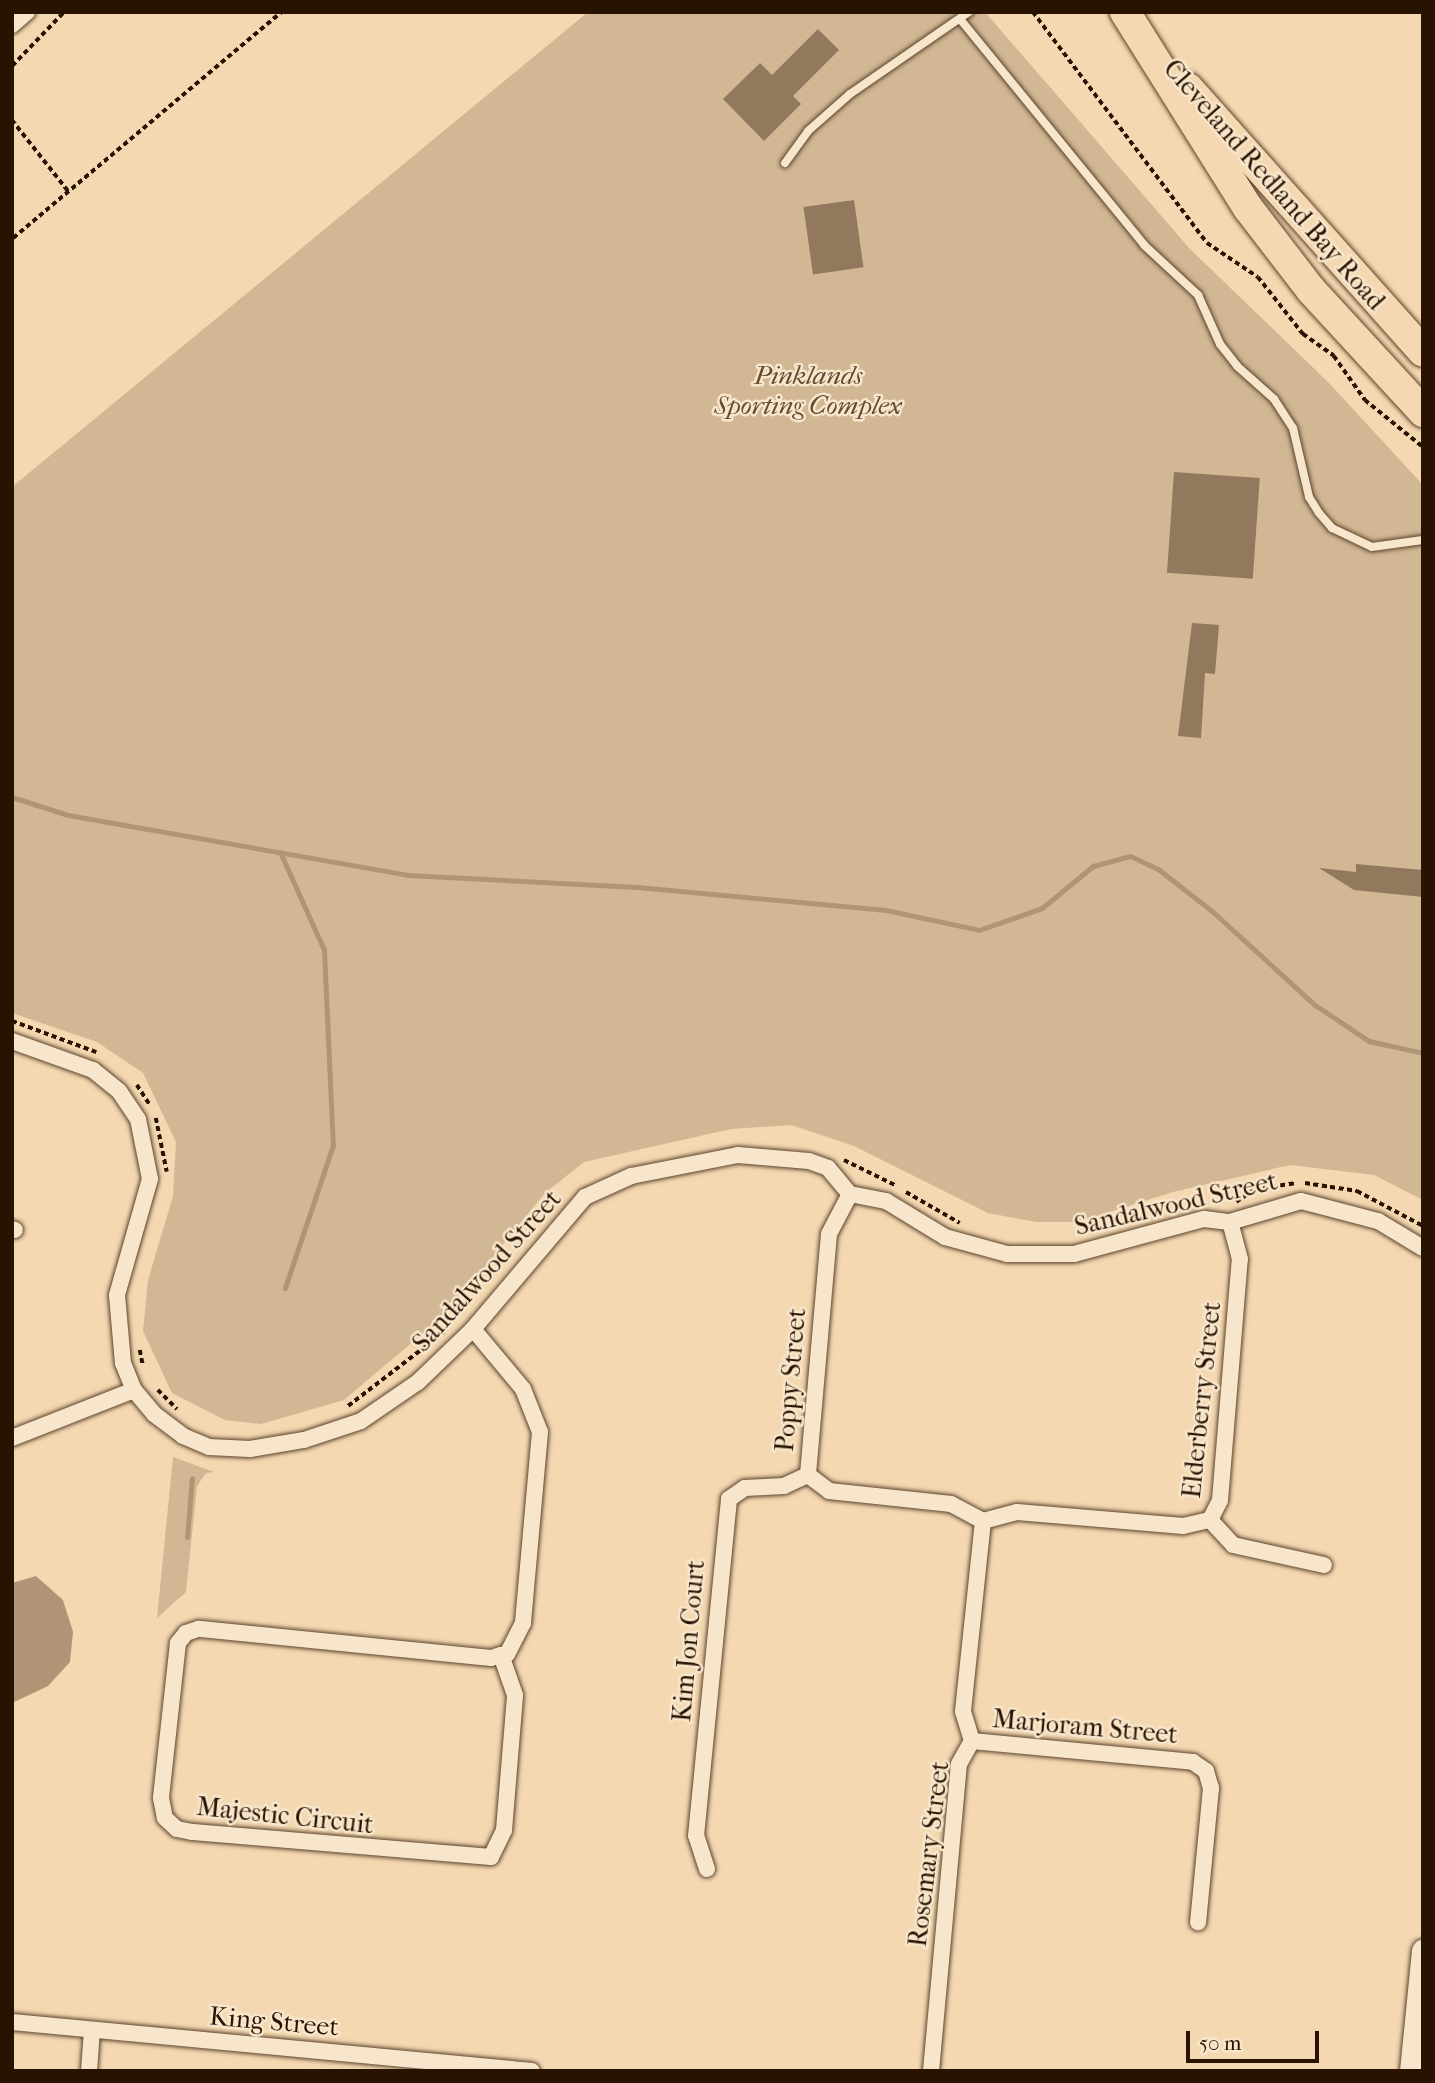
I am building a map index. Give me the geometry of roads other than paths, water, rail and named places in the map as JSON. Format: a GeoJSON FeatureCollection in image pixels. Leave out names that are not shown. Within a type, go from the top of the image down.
{"type":"FeatureCollection","features":[{"type":"Feature","properties":{"kind":"highway","name":"Cleveland Redland Bay Road"},"geometry":{"type":"LineString","coordinates":[[1126,14],[1423,352]]}},
{"type":"Feature","properties":{"kind":"highway","name":"Cleveland Redland Bay Road"},"geometry":{"type":"LineString","coordinates":[[1126,14],[1248,208],[1311,290],[1423,412]]}},
{"type":"Feature","properties":{"kind":"street"},"geometry":{"type":"LineString","coordinates":[[12,25],[27,12]]}},
{"type":"Feature","properties":{"kind":"street"},"geometry":{"type":"LineString","coordinates":[[1360,283],[1423,330]]}},
{"type":"Feature","properties":{"kind":"street"},"geometry":{"type":"LineString","coordinates":[[12,1041],[93,1070],[119,1091],[138,1119],[150,1179],[116,1314],[123,1363],[134,1390],[12,1438]]}},
{"type":"Feature","properties":{"kind":"street","name":"Sandalwood Street"},"geometry":{"type":"LineString","coordinates":[[134,1390],[154,1415],[183,1436],[229,1450],[333,1433],[418,1382],[473,1329],[586,1197],[631,1176],[738,1154],[809,1161],[828,1168],[850,1195],[886,1200],[945,1237],[976,1248],[1037,1258],[1074,1254],[1204,1219],[1230,1223],[1301,1201],[1378,1221],[1423,1248]]}},
{"type":"Feature","properties":{"kind":"street","name":"Poppy Street"},"geometry":{"type":"LineString","coordinates":[[850,1195],[829,1234],[808,1475],[829,1492],[951,1504],[983,1521]]}},
{"type":"Feature","properties":{"kind":"street","name":"Elderberry Street"},"geometry":{"type":"LineString","coordinates":[[983,1521],[1017,1511],[1183,1526],[1209,1520],[1220,1500],[1240,1259],[1230,1223]]}},
{"type":"Feature","properties":{"kind":"street"},"geometry":{"type":"LineString","coordinates":[[473,1329],[523,1389],[540,1432],[523,1623],[507,1654],[501,1655]]}},
{"type":"Feature","properties":{"kind":"street","name":"Kim Jon Court"},"geometry":{"type":"LineString","coordinates":[[707,1869],[696,1836],[729,1499],[745,1488],[784,1486],[808,1475]]}},
{"type":"Feature","properties":{"kind":"street"},"geometry":{"type":"LineString","coordinates":[[1209,1520],[1233,1545],[1324,1565]]}},
{"type":"Feature","properties":{"kind":"street","name":"Rosemary Street"},"geometry":{"type":"LineString","coordinates":[[931,2071],[959,1764],[972,1741],[964,1711],[983,1521]]}},
{"type":"Feature","properties":{"kind":"street","name":"Majestic Circuit"},"geometry":{"type":"LineString","coordinates":[[198,1629],[501,1655],[515,1695],[504,1830],[491,1857],[193,1832],[177,1829],[166,1818],[161,1798],[178,1643],[186,1633],[198,1629]]}},
{"type":"Feature","properties":{"kind":"street","name":"Marjoram Street"},"geometry":{"type":"LineString","coordinates":[[972,1741],[1193,1762],[1206,1771],[1211,1788],[1198,1922]]}},
{"type":"Feature","properties":{"kind":"street"},"geometry":{"type":"LineString","coordinates":[[1411,2071],[1423,1951]]}},
{"type":"Feature","properties":{"kind":"street","name":"King Street"},"geometry":{"type":"LineString","coordinates":[[12,2022],[532,2071]]}},
{"type":"Feature","properties":{"kind":"street"},"geometry":{"type":"LineString","coordinates":[[89,2071],[92,2030]]}},
{"type":"Feature","properties":{"kind":"lane"},"geometry":{"type":"LineString","coordinates":[[785,163],[808,131],[850,94],[969,12]]}},
{"type":"Feature","properties":{"kind":"lane"},"geometry":{"type":"LineString","coordinates":[[960,19],[1144,245],[1198,295],[1220,344],[1237,366],[1275,399],[1293,428],[1309,497],[1332,528],[1372,547],[1423,540]]}},
{"type":"Feature","properties":{"kind":"waterway"},"geometry":{"type":"LineString","coordinates":[[12,797],[68,815],[408,875],[637,887],[886,910],[979,930],[1042,908],[1093,866],[1130,856],[1158,869],[1213,912],[1315,1005],[1369,1041],[1423,1053]]}},
{"type":"Feature","properties":{"kind":"waterway"},"geometry":{"type":"LineString","coordinates":[[280,852],[324,950],[333,1145],[285,1288]]}},
{"type":"Feature","properties":{"kind":"waterway"},"geometry":{"type":"LineString","coordinates":[[187,1537],[192,1478]]}},
{"type":"Feature","properties":{"kind":"park label","name":"Pinklands Sporting Complex"},"geometry":{"type":"Point","coordinates":[808,391]}}]}
